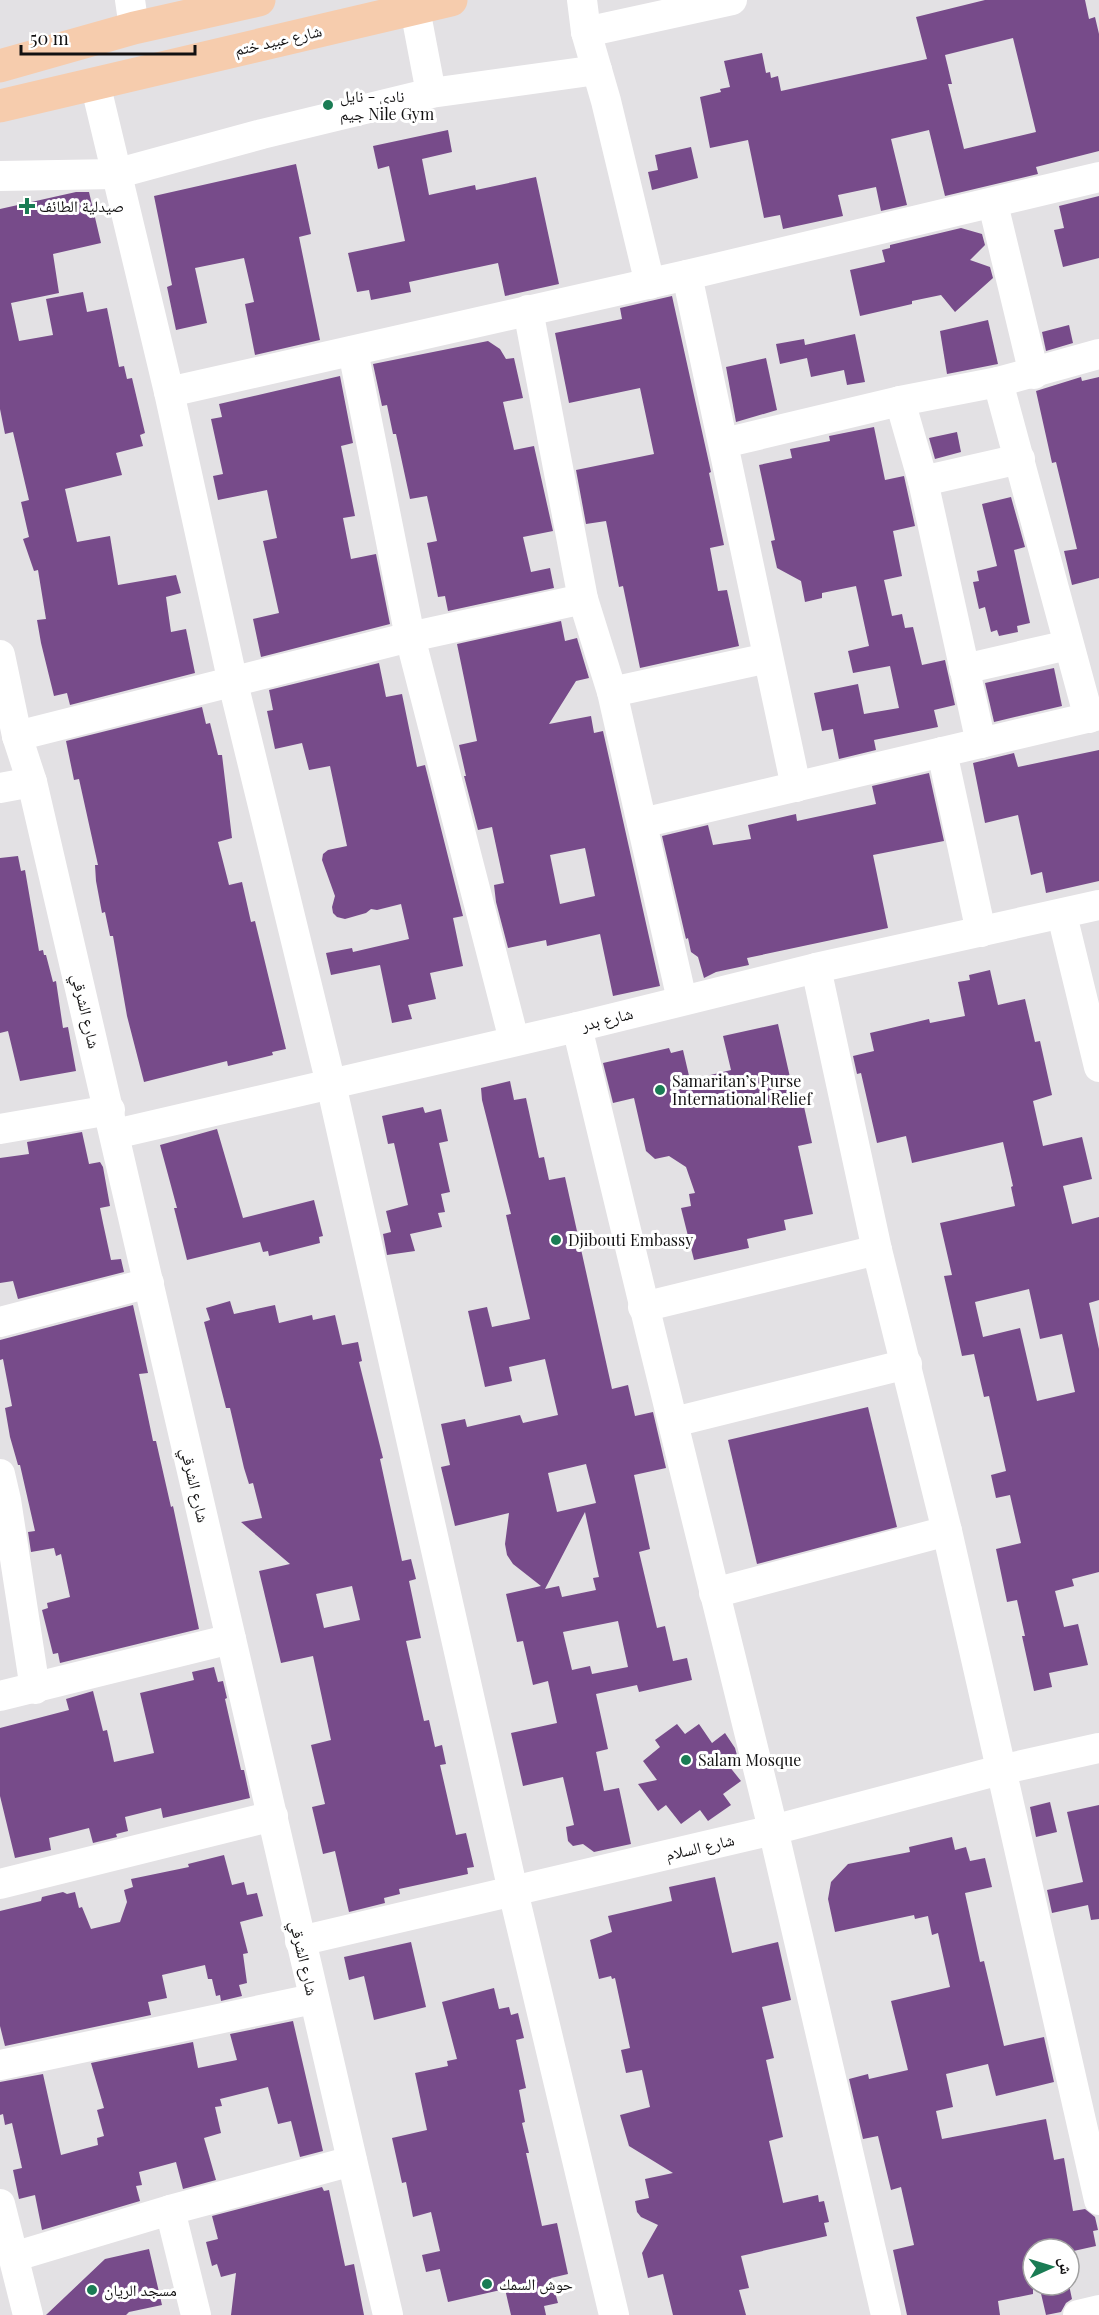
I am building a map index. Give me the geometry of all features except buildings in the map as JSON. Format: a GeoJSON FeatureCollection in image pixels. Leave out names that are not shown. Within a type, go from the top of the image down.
{"type":"FeatureCollection","features":[{"type":"Feature","properties":{"kind":"main road"},"geometry":{"type":"LineString","coordinates":[[8,58],[132,14],[259,0]]}},
{"type":"Feature","properties":{"kind":"main road","name":"شارع عبيد ختم"},"geometry":{"type":"LineString","coordinates":[[0,106],[451,0]]}},
{"type":"Feature","properties":{"kind":"street"},"geometry":{"type":"LineString","coordinates":[[582,0],[586,32],[606,101],[650,284]]}},
{"type":"Feature","properties":{"kind":"street"},"geometry":{"type":"LineString","coordinates":[[586,32],[732,0]]}},
{"type":"Feature","properties":{"kind":"street"},"geometry":{"type":"LineString","coordinates":[[415,9],[431,93]]}},
{"type":"Feature","properties":{"kind":"street"},"geometry":{"type":"LineString","coordinates":[[0,176],[115,174],[262,134],[431,93],[597,69]]}},
{"type":"Feature","properties":{"kind":"street"},"geometry":{"type":"LineString","coordinates":[[94,83],[169,392],[233,683],[331,1084],[513,1891],[614,2315]]}},
{"type":"Feature","properties":{"kind":"street"},"geometry":{"type":"LineString","coordinates":[[169,392],[650,284],[1099,177]]}},
{"type":"Feature","properties":{"kind":"street"},"geometry":{"type":"LineString","coordinates":[[993,204],[1034,374]]}},
{"type":"Feature","properties":{"kind":"street"},"geometry":{"type":"LineString","coordinates":[[687,275],[796,787]]}},
{"type":"Feature","properties":{"kind":"street"},"geometry":{"type":"LineString","coordinates":[[528,310],[583,599],[612,692],[682,1000]]}},
{"type":"Feature","properties":{"kind":"street"},"geometry":{"type":"LineString","coordinates":[[353,351],[410,638],[514,1040]]}},
{"type":"Feature","properties":{"kind":"street"},"geometry":{"type":"LineString","coordinates":[[724,443],[900,401],[1034,374],[1099,354]]}},
{"type":"Feature","properties":{"kind":"street"},"geometry":{"type":"LineString","coordinates":[[642,823],[1094,716],[1068,645],[998,382]]}},
{"type":"Feature","properties":{"kind":"street"},"geometry":{"type":"LineString","coordinates":[[900,401],[923,481],[981,743]]}},
{"type":"Feature","properties":{"kind":"street"},"geometry":{"type":"LineString","coordinates":[[923,481],[1020,459]]}},
{"type":"Feature","properties":{"kind":"street"},"geometry":{"type":"LineString","coordinates":[[17,736],[410,638],[583,599]]}},
{"type":"Feature","properties":{"kind":"street"},"geometry":{"type":"LineString","coordinates":[[964,669],[1068,645]]}},
{"type":"Feature","properties":{"kind":"street","name":"شارع الشرقي"},"geometry":{"type":"LineString","coordinates":[[0,656],[17,736],[32,782],[113,1122],[313,1999],[388,2315]]}},
{"type":"Feature","properties":{"kind":"street"},"geometry":{"type":"LineString","coordinates":[[612,692],[768,658]]}},
{"type":"Feature","properties":{"kind":"street"},"geometry":{"type":"LineString","coordinates":[[942,752],[981,932]]}},
{"type":"Feature","properties":{"kind":"street"},"geometry":{"type":"LineString","coordinates":[[0,788],[32,782]]}},
{"type":"Feature","properties":{"kind":"street","name":"شارع بدر"},"geometry":{"type":"LineString","coordinates":[[0,1129],[113,1122],[331,1084],[816,968],[1099,905]]}},
{"type":"Feature","properties":{"kind":"street"},"geometry":{"type":"LineString","coordinates":[[1062,915],[1099,1067]]}},
{"type":"Feature","properties":{"kind":"street"},"geometry":{"type":"LineString","coordinates":[[816,968],[877,1250],[947,1531],[1099,2200]]}},
{"type":"Feature","properties":{"kind":"street"},"geometry":{"type":"LineString","coordinates":[[577,1027],[643,1307],[674,1422],[773,1830],[886,2315]]}},
{"type":"Feature","properties":{"kind":"street"},"geometry":{"type":"LineString","coordinates":[[643,1307],[877,1250]]}},
{"type":"Feature","properties":{"kind":"street"},"geometry":{"type":"LineString","coordinates":[[0,1322],[149,1283]]}},
{"type":"Feature","properties":{"kind":"street"},"geometry":{"type":"LineString","coordinates":[[674,1422],[907,1364]]}},
{"type":"Feature","properties":{"kind":"street"},"geometry":{"type":"LineString","coordinates":[[2,1492],[35,1689]]}},
{"type":"Feature","properties":{"kind":"street"},"geometry":{"type":"LineString","coordinates":[[714,1593],[947,1531]]}},
{"type":"Feature","properties":{"kind":"street"},"geometry":{"type":"LineString","coordinates":[[0,1696],[231,1639]]}},
{"type":"Feature","properties":{"kind":"street","name":"شارع السلام"},"geometry":{"type":"LineString","coordinates":[[300,1941],[773,1830],[1000,1770],[1099,1748]]}},
{"type":"Feature","properties":{"kind":"street"},"geometry":{"type":"LineString","coordinates":[[0,1884],[273,1816]]}},
{"type":"Feature","properties":{"kind":"street"},"geometry":{"type":"LineString","coordinates":[[0,2065],[313,1999]]}},
{"type":"Feature","properties":{"kind":"street"},"geometry":{"type":"LineString","coordinates":[[13,2257],[170,2210],[352,2162]]}},
{"type":"Feature","properties":{"kind":"street"},"geometry":{"type":"LineString","coordinates":[[0,2204],[28,2315]]}},
{"type":"Feature","properties":{"kind":"street"},"geometry":{"type":"LineString","coordinates":[[170,2210],[196,2315]]}},
{"type":"Feature","properties":{"kind":"street"},"geometry":{"type":"LineString","coordinates":[[1078,2315],[1099,2310]]}},
{"type":"Feature","properties":{"kind":"place","name":"نادي - نايل جيم Nile Gym"},"geometry":{"type":"Point","coordinates":[328,105]}},
{"type":"Feature","properties":{"kind":"place","name":"صيدلية الطائف"},"geometry":{"type":"Point","coordinates":[27,206]}},
{"type":"Feature","properties":{"kind":"place","name":"Samaritan’s Purse International Relief"},"geometry":{"type":"Point","coordinates":[660,1090]}},
{"type":"Feature","properties":{"kind":"place","name":"Djibouti Embassy"},"geometry":{"type":"Point","coordinates":[556,1240]}},
{"type":"Feature","properties":{"kind":"place","name":"Salam Mosque"},"geometry":{"type":"Point","coordinates":[686,1760]}},
{"type":"Feature","properties":{"kind":"place","name":"حوش السمك"},"geometry":{"type":"Point","coordinates":[487,2284]}},
{"type":"Feature","properties":{"kind":"place","name":"مسجد الريان"},"geometry":{"type":"Point","coordinates":[92,2290]}}]}
